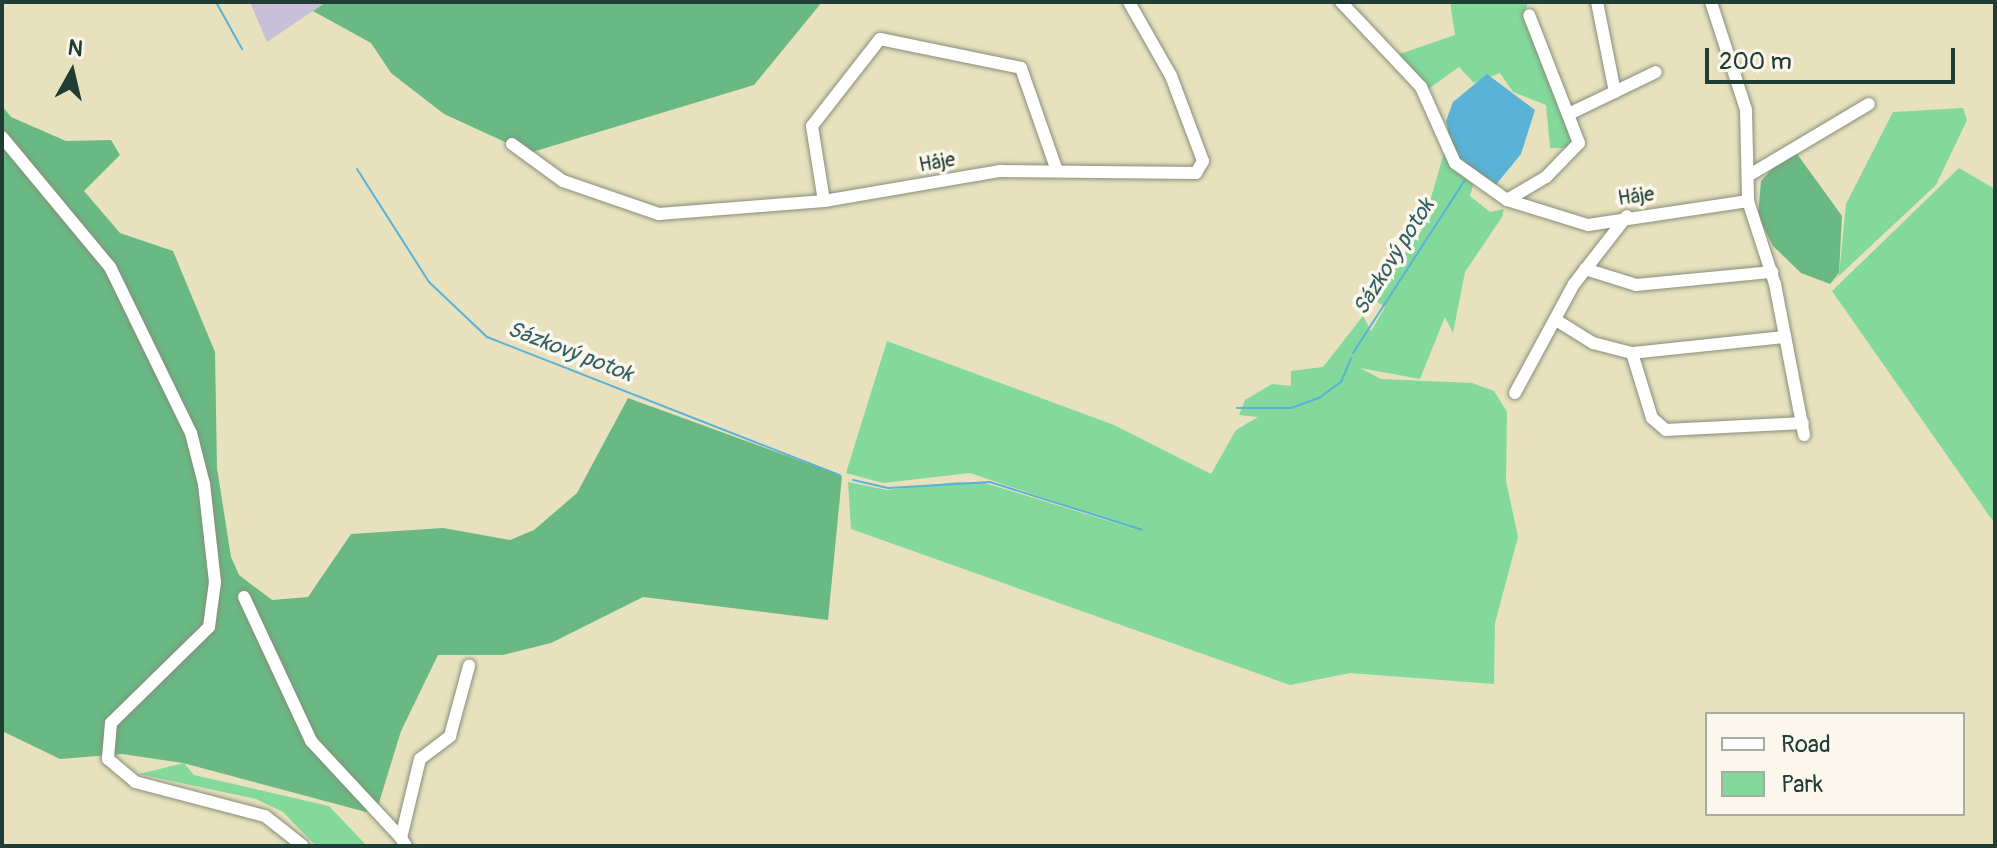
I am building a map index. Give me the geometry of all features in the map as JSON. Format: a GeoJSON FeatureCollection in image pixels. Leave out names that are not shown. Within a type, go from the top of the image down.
{"type":"FeatureCollection","features":[{"type":"Feature","properties":{"kind":"street","name":"Háje"},"geometry":{"type":"LineString","coordinates":[[512,144],[586,192],[659,214],[824,201],[1000,171],[1203,169],[1171,76],[1129,2]]}},
{"type":"Feature","properties":{"kind":"street","name":"Háje"},"geometry":{"type":"LineString","coordinates":[[1341,2],[1421,87],[1455,163],[1507,200],[1569,223],[1748,201]]}},
{"type":"Feature","properties":{"kind":"street"},"geometry":{"type":"LineString","coordinates":[[1597,2],[1615,92]]}},
{"type":"Feature","properties":{"kind":"street"},"geometry":{"type":"LineString","coordinates":[[1632,353],[1652,418],[1666,430],[1804,429],[1772,272],[1748,201],[1751,174],[1746,110],[1711,2]]}},
{"type":"Feature","properties":{"kind":"street"},"geometry":{"type":"LineString","coordinates":[[1507,200],[1546,177],[1579,143],[1571,113],[1529,15]]}},
{"type":"Feature","properties":{"kind":"street"},"geometry":{"type":"LineString","coordinates":[[824,201],[812,126],[880,39],[1021,68],[1057,171]]}},
{"type":"Feature","properties":{"kind":"street"},"geometry":{"type":"LineString","coordinates":[[1571,113],[1656,72]]}},
{"type":"Feature","properties":{"kind":"street"},"geometry":{"type":"LineString","coordinates":[[1751,174],[1869,104]]}},
{"type":"Feature","properties":{"kind":"street"},"geometry":{"type":"LineString","coordinates":[[2,137],[110,267],[191,433],[204,484],[215,582],[209,627],[111,723],[108,759],[135,782],[265,816],[303,846]]}},
{"type":"Feature","properties":{"kind":"street"},"geometry":{"type":"LineString","coordinates":[[1515,393],[1585,269],[1627,216]]}},
{"type":"Feature","properties":{"kind":"street"},"geometry":{"type":"LineString","coordinates":[[1585,269],[1636,285],[1772,272]]}},
{"type":"Feature","properties":{"kind":"street"},"geometry":{"type":"LineString","coordinates":[[1556,320],[1593,343],[1632,353],[1785,337]]}},
{"type":"Feature","properties":{"kind":"street"},"geometry":{"type":"LineString","coordinates":[[244,597],[311,741],[404,842]]}},
{"type":"Feature","properties":{"kind":"street"},"geometry":{"type":"LineString","coordinates":[[404,842],[420,759],[450,736],[469,666]]}},
{"type":"Feature","properties":{"kind":"shaded area"},"geometry":{"type":"Polygon","coordinates":[[[250,2],[326,2],[267,42],[250,2]]]}},
{"type":"Feature","properties":{"kind":"green space"},"geometry":{"type":"Polygon","coordinates":[[[326,2],[822,2],[754,85],[529,153],[444,114],[391,73],[371,43],[313,11],[326,2]]]}},
{"type":"Feature","properties":{"kind":"green space"},"geometry":{"type":"Polygon","coordinates":[[[1450,2],[1528,2],[1524,15],[1575,137],[1569,148],[1550,148],[1546,105],[1513,92],[1500,73],[1474,83],[1459,67],[1427,90],[1391,57],[1455,35],[1450,2]]]}},
{"type":"Feature","properties":{"kind":"green space"},"geometry":{"type":"Polygon","coordinates":[[[2,106],[11,117],[66,141],[111,140],[120,155],[84,191],[120,233],[173,251],[215,352],[217,468],[231,557],[239,575],[272,600],[308,597],[351,534],[443,528],[510,540],[534,530],[577,493],[628,398],[842,476],[828,620],[643,597],[551,643],[503,655],[438,655],[401,731],[378,806],[366,812],[183,763],[122,754],[60,759],[2,731],[2,106]]]}},
{"type":"Feature","properties":{"kind":"green space"},"geometry":{"type":"Polygon","coordinates":[[[1963,108],[1967,120],[1936,185],[1828,286],[1839,275],[1846,204],[1893,112],[1963,108]]]}},
{"type":"Feature","properties":{"kind":"green space"},"geometry":{"type":"Polygon","coordinates":[[[1792,147],[1842,216],[1839,273],[1830,284],[1801,273],[1773,246],[1758,216],[1761,181],[1792,147]]]}},
{"type":"Feature","properties":{"kind":"green space"},"geometry":{"type":"Polygon","coordinates":[[[1444,153],[1473,185],[1470,196],[1490,212],[1504,209],[1502,217],[1465,272],[1453,333],[1445,317],[1420,379],[1360,368],[1381,379],[1472,383],[1494,391],[1507,412],[1506,481],[1518,537],[1495,623],[1494,684],[1350,673],[1290,685],[851,529],[848,482],[887,490],[957,482],[985,483],[1141,531],[970,473],[883,483],[846,473],[887,341],[1114,425],[1211,474],[1236,430],[1258,417],[1239,415],[1245,400],[1272,384],[1291,386],[1291,371],[1323,367],[1363,316],[1371,331],[1385,307],[1371,298],[1371,288],[1404,255],[1412,226],[1421,232],[1444,153]]]}},
{"type":"Feature","properties":{"kind":"green space"},"geometry":{"type":"Polygon","coordinates":[[[1959,168],[1995,189],[1995,524],[1832,291],[1959,168]]]}},
{"type":"Feature","properties":{"kind":"green space"},"geometry":{"type":"Polygon","coordinates":[[[184,763],[194,775],[329,806],[367,846],[316,846],[283,812],[256,799],[139,774],[184,763]]]}},
{"type":"Feature","properties":{"kind":"water"},"geometry":{"type":"Polygon","coordinates":[[[1487,74],[1535,110],[1521,154],[1494,187],[1469,174],[1452,149],[1446,121],[1453,102],[1487,74]]]}},
{"type":"Feature","properties":{"kind":"waterway","name":"Sázkový potok"},"geometry":{"type":"LineString","coordinates":[[216,2],[242,49]]}},
{"type":"Feature","properties":{"kind":"waterway","name":"Sázkový potok"},"geometry":{"type":"LineString","coordinates":[[357,169],[429,282],[487,337],[840,475]]}},
{"type":"Feature","properties":{"kind":"waterway","name":"Sázkový potok"},"geometry":{"type":"LineString","coordinates":[[1353,353],[1465,180]]}},
{"type":"Feature","properties":{"kind":"waterway","name":"Sázkový potok"},"geometry":{"type":"LineString","coordinates":[[1237,408],[1291,408],[1319,398],[1341,382],[1351,358]]}},
{"type":"Feature","properties":{"kind":"waterway","name":"Sázkový potok"},"geometry":{"type":"LineString","coordinates":[[853,480],[889,488],[990,482],[1142,530]]}}]}
